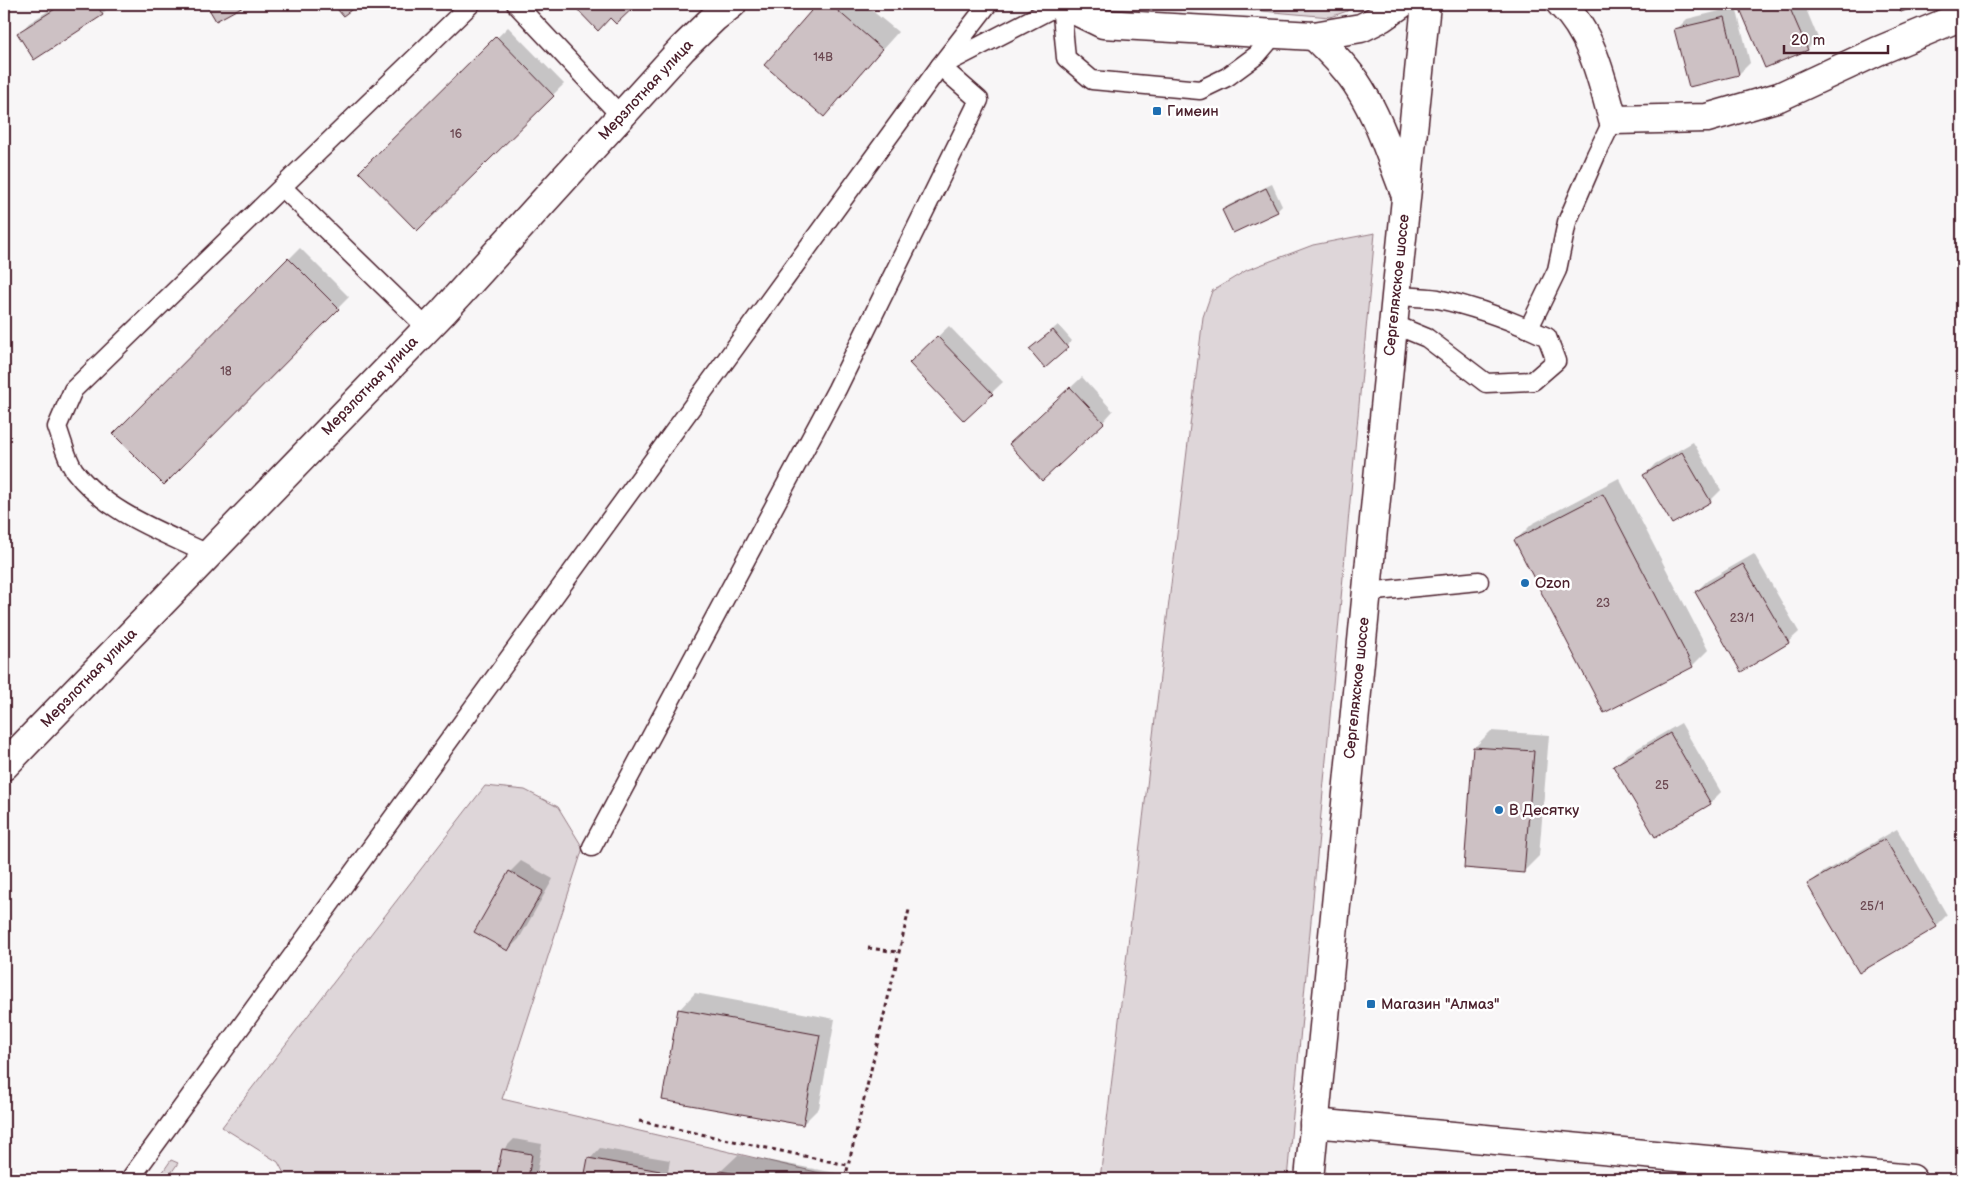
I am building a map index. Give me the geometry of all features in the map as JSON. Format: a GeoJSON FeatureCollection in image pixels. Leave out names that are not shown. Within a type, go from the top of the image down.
{"type":"FeatureCollection","features":[{"type":"Feature","properties":{"kind":"street"},"geometry":{"type":"LineString","coordinates":[[1061,4],[1103,24],[1314,36],[1361,28],[1402,4]]}},
{"type":"Feature","properties":{"kind":"street","name":"Сергеляхское шоссе"},"geometry":{"type":"LineString","coordinates":[[1309,1179],[1426,4]]}},
{"type":"Feature","properties":{"kind":"street"},"geometry":{"type":"LineString","coordinates":[[1561,4],[1573,16],[1596,63],[1613,120],[1707,118],[1770,100],[1878,51],[1962,16]]}},
{"type":"Feature","properties":{"kind":"street","name":"Мерзлотная улица"},"geometry":{"type":"LineString","coordinates":[[4,766],[427,328],[682,49],[717,8]]}},
{"type":"Feature","properties":{"kind":"street","name":"Сергеляхское шоссе"},"geometry":{"type":"LineString","coordinates":[[1314,36],[1360,87],[1374,113],[1407,196]]}},
{"type":"Feature","properties":{"kind":"street"},"geometry":{"type":"LineString","coordinates":[[1314,1123],[1860,1177],[1912,1179]]}},
{"type":"Feature","properties":{"kind":"lane"},"geometry":{"type":"LineString","coordinates":[[208,554],[143,523],[102,498],[73,469],[57,427],[73,390],[471,4]]}},
{"type":"Feature","properties":{"kind":"lane"},"geometry":{"type":"LineString","coordinates":[[516,4],[621,116]]}},
{"type":"Feature","properties":{"kind":"lane"},"geometry":{"type":"LineString","coordinates":[[130,1179],[940,66],[988,4]]}},
{"type":"Feature","properties":{"kind":"lane"},"geometry":{"type":"LineString","coordinates":[[940,66],[1061,4],[1066,58],[1092,80],[1200,90],[1228,77],[1257,55],[1274,35]]}},
{"type":"Feature","properties":{"kind":"lane"},"geometry":{"type":"LineString","coordinates":[[592,847],[837,389],[980,100],[940,66]]}},
{"type":"Feature","properties":{"kind":"lane"},"geometry":{"type":"LineString","coordinates":[[1528,328],[1557,270],[1568,222],[1596,154],[1613,120]]}},
{"type":"Feature","properties":{"kind":"lane"},"geometry":{"type":"LineString","coordinates":[[282,187],[427,328]]}},
{"type":"Feature","properties":{"kind":"lane"},"geometry":{"type":"LineString","coordinates":[[1393,324],[1427,338],[1486,383],[1533,381],[1556,361],[1547,337],[1528,328],[1494,315],[1437,299],[1396,296]]}},
{"type":"Feature","properties":{"kind":"lane"},"geometry":{"type":"LineString","coordinates":[[1366,592],[1479,580]]}},
{"type":"Feature","properties":{"kind":"path"},"geometry":{"type":"LineString","coordinates":[[845,1179],[909,910]]}},
{"type":"Feature","properties":{"kind":"path"},"geometry":{"type":"LineString","coordinates":[[868,948],[898,952]]}},
{"type":"Feature","properties":{"kind":"path"},"geometry":{"type":"LineString","coordinates":[[639,1121],[847,1166]]}},
{"type":"Feature","properties":{"kind":"shaded area"},"geometry":{"type":"Polygon","coordinates":[[[1183,4],[1356,4],[1347,11],[1330,17],[1183,4]]]}},
{"type":"Feature","properties":{"kind":"shaded area"},"geometry":{"type":"Polygon","coordinates":[[[1375,233],[1287,1179],[1100,1179],[1203,317],[1212,291],[1247,270],[1313,245],[1375,233]]]}},
{"type":"Feature","properties":{"kind":"shaded area"},"geometry":{"type":"Polygon","coordinates":[[[485,786],[525,790],[558,807],[583,848],[502,1099],[846,1179],[287,1179],[278,1162],[222,1127],[485,786]]]}},
{"type":"Feature","properties":{"kind":"shaded area"},"geometry":{"type":"Polygon","coordinates":[[[171,1160],[178,1163],[167,1179],[158,1179],[171,1160]]]}},
{"type":"Feature","properties":{"kind":"building"},"geometry":{"type":"Polygon","coordinates":[[[63,4],[96,4],[103,15],[34,60],[17,33],[63,4]]]}},
{"type":"Feature","properties":{"kind":"building"},"geometry":{"type":"Polygon","coordinates":[[[206,4],[247,4],[216,21],[206,4]]]}},
{"type":"Feature","properties":{"kind":"building"},"geometry":{"type":"Polygon","coordinates":[[[333,4],[359,4],[343,16],[333,4]]]}},
{"type":"Feature","properties":{"kind":"building"},"geometry":{"type":"Polygon","coordinates":[[[572,4],[637,4],[616,24],[610,18],[598,31],[572,4]]]}},
{"type":"Feature","properties":{"kind":"building"},"geometry":{"type":"Polygon","coordinates":[[[817,4],[830,4],[882,49],[824,117],[764,65],[817,4]]]}},
{"type":"Feature","properties":{"kind":"building"},"geometry":{"type":"Polygon","coordinates":[[[1604,4],[1627,4],[1606,10],[1604,4]]]}},
{"type":"Feature","properties":{"kind":"building"},"geometry":{"type":"Polygon","coordinates":[[[1738,4],[1788,4],[1808,50],[1765,68],[1738,4]]]}},
{"type":"Feature","properties":{"kind":"building"},"geometry":{"type":"Polygon","coordinates":[[[1898,4],[1924,4],[1901,12],[1898,4]]]}},
{"type":"Feature","properties":{"kind":"building"},"geometry":{"type":"Polygon","coordinates":[[[1725,17],[1739,75],[1689,87],[1674,29],[1725,17]]]}},
{"type":"Feature","properties":{"kind":"building"},"geometry":{"type":"Polygon","coordinates":[[[496,36],[554,96],[417,231],[359,172],[496,36]]]}},
{"type":"Feature","properties":{"kind":"building"},"geometry":{"type":"Polygon","coordinates":[[[1266,188],[1278,212],[1233,233],[1222,210],[1266,188]]]}},
{"type":"Feature","properties":{"kind":"building"},"geometry":{"type":"Polygon","coordinates":[[[288,258],[339,309],[164,485],[113,434],[288,258]]]}},
{"type":"Feature","properties":{"kind":"building"},"geometry":{"type":"Polygon","coordinates":[[[1053,330],[1068,348],[1045,368],[1029,349],[1053,330]]]}},
{"type":"Feature","properties":{"kind":"building"},"geometry":{"type":"Polygon","coordinates":[[[937,336],[993,394],[964,421],[909,363],[937,336]]]}},
{"type":"Feature","properties":{"kind":"building"},"geometry":{"type":"Polygon","coordinates":[[[1070,387],[1104,423],[1042,481],[1009,444],[1070,387]]]}},
{"type":"Feature","properties":{"kind":"building"},"geometry":{"type":"Polygon","coordinates":[[[1682,452],[1711,502],[1672,524],[1643,475],[1682,452]]]}},
{"type":"Feature","properties":{"kind":"building"},"geometry":{"type":"Polygon","coordinates":[[[1603,494],[1693,667],[1604,713],[1514,540],[1603,494]]]}},
{"type":"Feature","properties":{"kind":"building"},"geometry":{"type":"Polygon","coordinates":[[[1743,564],[1789,643],[1741,672],[1695,592],[1743,564]]]}},
{"type":"Feature","properties":{"kind":"building"},"geometry":{"type":"Polygon","coordinates":[[[1670,733],[1711,804],[1655,837],[1613,766],[1670,733]]]}},
{"type":"Feature","properties":{"kind":"building","name":"В Десятку"},"geometry":{"type":"Polygon","coordinates":[[[1473,747],[1534,751],[1524,873],[1464,868],[1473,747]]]}},
{"type":"Feature","properties":{"kind":"building"},"geometry":{"type":"Polygon","coordinates":[[[1885,839],[1937,927],[1859,973],[1807,884],[1885,839]]]}},
{"type":"Feature","properties":{"kind":"building"},"geometry":{"type":"Polygon","coordinates":[[[509,871],[543,891],[508,951],[474,932],[509,871]]]}},
{"type":"Feature","properties":{"kind":"building"},"geometry":{"type":"Polygon","coordinates":[[[678,1009],[820,1035],[803,1125],[662,1100],[678,1009]]]}},
{"type":"Feature","properties":{"kind":"building"},"geometry":{"type":"Polygon","coordinates":[[[502,1149],[532,1154],[528,1179],[496,1179],[502,1149]]]}},
{"type":"Feature","properties":{"kind":"building"},"geometry":{"type":"Polygon","coordinates":[[[588,1158],[660,1171],[658,1179],[584,1179],[588,1158]]]}},
{"type":"Feature","properties":{"kind":"building"},"geometry":{"type":"Polygon","coordinates":[[[720,1171],[766,1179],[719,1179],[720,1171]]]}},
{"type":"Feature","properties":{"kind":"place","name":"Гимеин"},"geometry":{"type":"Point","coordinates":[1157,111]}},
{"type":"Feature","properties":{"kind":"place","name":"Ozon"},"geometry":{"type":"Point","coordinates":[1525,583]}},
{"type":"Feature","properties":{"kind":"place","name":"В Десятку"},"geometry":{"type":"Point","coordinates":[1499,810]}},
{"type":"Feature","properties":{"kind":"place","name":"Магазин \"Алмаз\""},"geometry":{"type":"Point","coordinates":[1371,1004]}}]}
